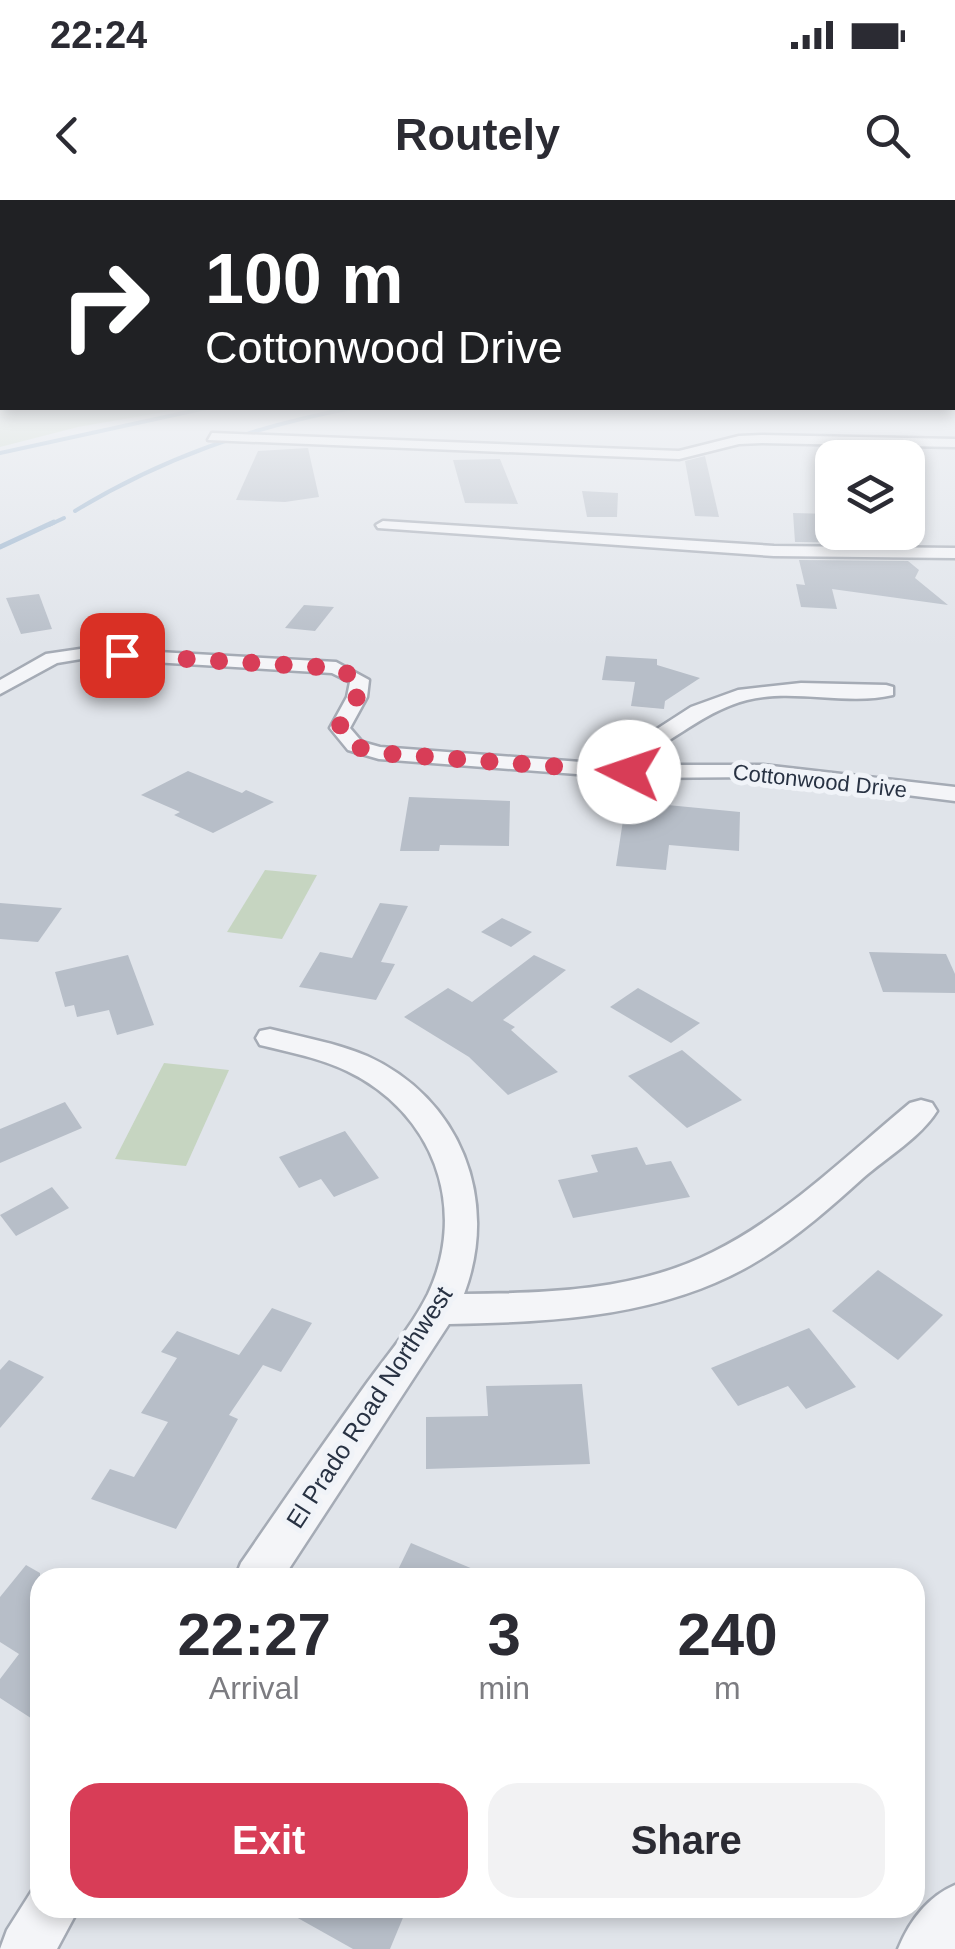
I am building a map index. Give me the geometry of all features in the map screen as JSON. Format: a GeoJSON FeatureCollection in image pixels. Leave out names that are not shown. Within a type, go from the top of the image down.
{"type":"FeatureCollection","features":[{"type":"Feature","properties":{"kind":"street"},"geometry":{"type":"LineString","coordinates":[[384,525],[774,551],[955,553]]}},
{"type":"Feature","properties":{"kind":"street","name":"Cottonwood Drive"},"geometry":{"type":"LineString","coordinates":[[0,688],[52,658],[87,653],[336,668],[360,680],[357,697],[340,728],[348,741],[362,749],[394,755],[629,772],[763,772],[955,794]]}},
{"type":"Feature","properties":{"kind":"street"},"geometry":{"type":"LineString","coordinates":[[629,772],[636,751],[663,738],[698,711],[732,697],[790,689],[886,692]]}},
{"type":"Feature","properties":{"kind":"street","name":"El Prado Road Northwest"},"geometry":{"type":"LineString","coordinates":[[264,1568],[438,1308],[460,1250],[464,1215],[454,1158],[438,1130],[416,1104],[361,1065],[270,1038]]}},
{"type":"Feature","properties":{"kind":"street"},"geometry":{"type":"LineString","coordinates":[[438,1308],[602,1302],[689,1278],[723,1264],[764,1239],[921,1111]]}},
{"type":"Feature","properties":{"kind":"street"},"geometry":{"type":"LineString","coordinates":[[925,1949],[955,1912]]}},
{"type":"Feature","properties":{"kind":"street"},"geometry":{"type":"LineString","coordinates":[[26,1949],[46,1918]]}},
{"type":"Feature","properties":{"kind":"green space"},"geometry":{"type":"Polygon","coordinates":[[[265,870],[317,875],[282,939],[227,932],[265,870]]]}},
{"type":"Feature","properties":{"kind":"green space"},"geometry":{"type":"Polygon","coordinates":[[[164,1063],[229,1070],[186,1166],[115,1159],[164,1063]]]}},
{"type":"Feature","properties":{"kind":"building"},"geometry":{"type":"Polygon","coordinates":[[[243,485],[316,485],[319,497],[285,502],[236,500],[243,485]]]}},
{"type":"Feature","properties":{"kind":"building"},"geometry":{"type":"Polygon","coordinates":[[[460,485],[510,485],[518,504],[465,503],[460,485]]]}},
{"type":"Feature","properties":{"kind":"building"},"geometry":{"type":"Polygon","coordinates":[[[689,485],[712,485],[719,517],[695,516],[689,485]]]}},
{"type":"Feature","properties":{"kind":"building"},"geometry":{"type":"Polygon","coordinates":[[[582,491],[618,493],[617,517],[587,517],[582,491]]]}},
{"type":"Feature","properties":{"kind":"building"},"geometry":{"type":"Polygon","coordinates":[[[793,513],[815,514],[815,542],[795,542],[793,513]]]}},
{"type":"Feature","properties":{"kind":"building"},"geometry":{"type":"Polygon","coordinates":[[[799,560],[908,561],[919,570],[915,578],[948,605],[832,589],[837,609],[801,607],[796,584],[805,585],[799,560]]]}},
{"type":"Feature","properties":{"kind":"building"},"geometry":{"type":"Polygon","coordinates":[[[39,594],[52,629],[21,634],[6,598],[39,594]]]}},
{"type":"Feature","properties":{"kind":"building"},"geometry":{"type":"Polygon","coordinates":[[[304,605],[334,607],[315,631],[285,628],[304,605]]]}},
{"type":"Feature","properties":{"kind":"building"},"geometry":{"type":"Polygon","coordinates":[[[606,656],[657,659],[657,665],[700,678],[665,701],[664,709],[631,706],[635,682],[602,680],[606,656]]]}},
{"type":"Feature","properties":{"kind":"building"},"geometry":{"type":"Polygon","coordinates":[[[188,771],[274,802],[213,833],[174,815],[180,812],[141,795],[188,771]]]}},
{"type":"Feature","properties":{"kind":"building"},"geometry":{"type":"Polygon","coordinates":[[[409,797],[510,801],[509,846],[440,845],[439,851],[400,851],[409,797]]]}},
{"type":"Feature","properties":{"kind":"building"},"geometry":{"type":"Polygon","coordinates":[[[626,801],[740,812],[739,851],[669,845],[666,870],[616,866],[626,801]]]}},
{"type":"Feature","properties":{"kind":"building"},"geometry":{"type":"Polygon","coordinates":[[[0,903],[62,908],[38,942],[0,939],[0,903]]]}},
{"type":"Feature","properties":{"kind":"building"},"geometry":{"type":"Polygon","coordinates":[[[380,903],[408,906],[381,962],[395,964],[376,1000],[299,987],[320,952],[352,958],[380,903]]]}},
{"type":"Feature","properties":{"kind":"building"},"geometry":{"type":"Polygon","coordinates":[[[502,918],[532,932],[511,947],[481,932],[502,918]]]}},
{"type":"Feature","properties":{"kind":"building"},"geometry":{"type":"Polygon","coordinates":[[[869,952],[946,954],[955,974],[955,993],[883,992],[869,952]]]}},
{"type":"Feature","properties":{"kind":"building"},"geometry":{"type":"Polygon","coordinates":[[[128,955],[154,1025],[117,1035],[109,1010],[77,1017],[74,1005],[65,1007],[55,972],[128,955]]]}},
{"type":"Feature","properties":{"kind":"building"},"geometry":{"type":"Polygon","coordinates":[[[534,955],[566,970],[503,1020],[515,1027],[511,1030],[558,1072],[508,1095],[469,1057],[404,1017],[448,988],[472,1002],[534,955]]]}},
{"type":"Feature","properties":{"kind":"building"},"geometry":{"type":"Polygon","coordinates":[[[638,988],[700,1023],[671,1043],[610,1007],[638,988]]]}},
{"type":"Feature","properties":{"kind":"building"},"geometry":{"type":"Polygon","coordinates":[[[682,1050],[742,1100],[687,1128],[628,1076],[682,1050]]]}},
{"type":"Feature","properties":{"kind":"building"},"geometry":{"type":"Polygon","coordinates":[[[65,1102],[82,1128],[0,1163],[0,1129],[65,1102]]]}},
{"type":"Feature","properties":{"kind":"building"},"geometry":{"type":"Polygon","coordinates":[[[345,1131],[379,1178],[334,1197],[321,1179],[299,1188],[279,1157],[345,1131]]]}},
{"type":"Feature","properties":{"kind":"building"},"geometry":{"type":"Polygon","coordinates":[[[637,1147],[646,1165],[671,1161],[690,1197],[573,1218],[558,1180],[598,1172],[591,1155],[637,1147]]]}},
{"type":"Feature","properties":{"kind":"building"},"geometry":{"type":"Polygon","coordinates":[[[52,1187],[69,1208],[16,1236],[0,1215],[52,1187]]]}},
{"type":"Feature","properties":{"kind":"building"},"geometry":{"type":"Polygon","coordinates":[[[878,1270],[943,1315],[898,1360],[832,1311],[878,1270]]]}},
{"type":"Feature","properties":{"kind":"building"},"geometry":{"type":"Polygon","coordinates":[[[272,1308],[312,1323],[281,1372],[263,1365],[229,1415],[238,1419],[176,1529],[91,1499],[110,1469],[134,1477],[168,1422],[141,1413],[177,1358],[161,1352],[177,1331],[239,1355],[272,1308]]]}},
{"type":"Feature","properties":{"kind":"building"},"geometry":{"type":"Polygon","coordinates":[[[809,1328],[856,1387],[806,1409],[788,1386],[738,1406],[711,1368],[809,1328]]]}},
{"type":"Feature","properties":{"kind":"building"},"geometry":{"type":"Polygon","coordinates":[[[9,1360],[44,1377],[0,1428],[0,1370],[9,1360]]]}},
{"type":"Feature","properties":{"kind":"building"},"geometry":{"type":"Polygon","coordinates":[[[582,1384],[590,1464],[426,1469],[426,1417],[488,1416],[486,1386],[582,1384]]]}},
{"type":"Feature","properties":{"kind":"building"},"geometry":{"type":"Polygon","coordinates":[[[411,1543],[471,1568],[399,1568],[411,1543]]]}},
{"type":"Feature","properties":{"kind":"building"},"geometry":{"type":"Polygon","coordinates":[[[26,1565],[31,1568],[30,1718],[0,1698],[0,1679],[19,1654],[0,1642],[0,1597],[26,1565]]]}},
{"type":"Feature","properties":{"kind":"building"},"geometry":{"type":"Polygon","coordinates":[[[298,1918],[403,1918],[390,1949],[353,1949],[298,1918]]]}},
{"type":"Feature","properties":{"kind":"waterway"},"geometry":{"type":"LineString","coordinates":[[75,511],[122,485]]}},
{"type":"Feature","properties":{"kind":"waterway"},"geometry":{"type":"LineString","coordinates":[[49,525],[64,518]]}},
{"type":"Feature","properties":{"kind":"waterway"},"geometry":{"type":"LineString","coordinates":[[0,547],[54,522]]}},
{"type":"Feature","properties":{"kind":"route"},"geometry":{"type":"LineString","coordinates":[[122,655],[336,668],[360,680],[357,697],[340,724],[343,737],[355,746],[379,753],[629,772]]}}]}
